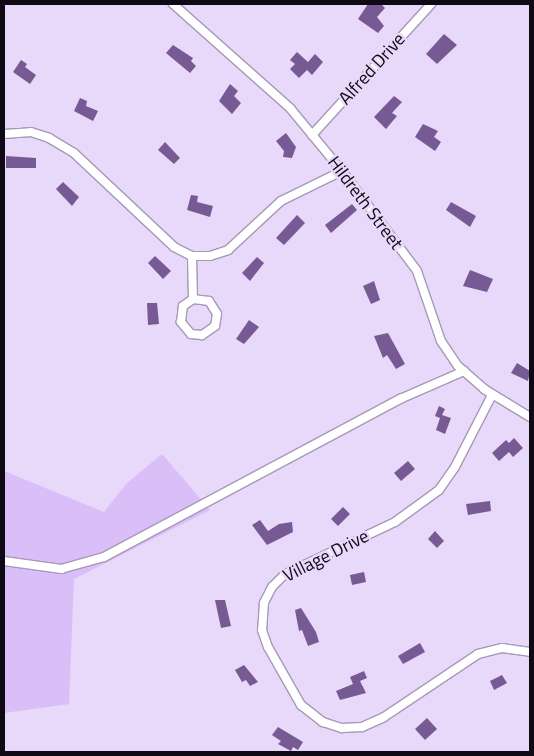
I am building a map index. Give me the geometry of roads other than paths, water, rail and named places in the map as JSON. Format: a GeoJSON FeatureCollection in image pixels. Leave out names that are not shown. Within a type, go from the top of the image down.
{"type":"FeatureCollection","features":[{"type":"Feature","properties":{"kind":"street","name":"Hildreth Street"},"geometry":{"type":"LineString","coordinates":[[173,4],[290,108],[342,171],[417,271],[441,341],[464,371],[492,395],[530,417]]}},
{"type":"Feature","properties":{"kind":"street","name":"Alfred Drive"},"geometry":{"type":"LineString","coordinates":[[312,135],[431,4]]}},
{"type":"Feature","properties":{"kind":"street"},"geometry":{"type":"LineString","coordinates":[[4,134],[30,132],[49,138],[74,153],[174,247],[192,256],[210,256],[228,250],[280,200],[342,171]]}},
{"type":"Feature","properties":{"kind":"street"},"geometry":{"type":"LineString","coordinates":[[192,256],[193,299],[182,310],[181,322],[187,332],[202,335],[213,329],[218,314],[209,301],[193,299]]}},
{"type":"Feature","properties":{"kind":"street"},"geometry":{"type":"LineString","coordinates":[[4,561],[62,569],[104,557],[400,399],[464,371]]}},
{"type":"Feature","properties":{"kind":"street","name":"Village Drive"},"geometry":{"type":"LineString","coordinates":[[492,395],[458,462],[439,490],[395,522],[285,574],[272,587],[264,603],[262,630],[268,648],[301,705],[317,719],[342,728],[362,727],[384,717],[478,654],[502,648],[530,652]]}}]}
